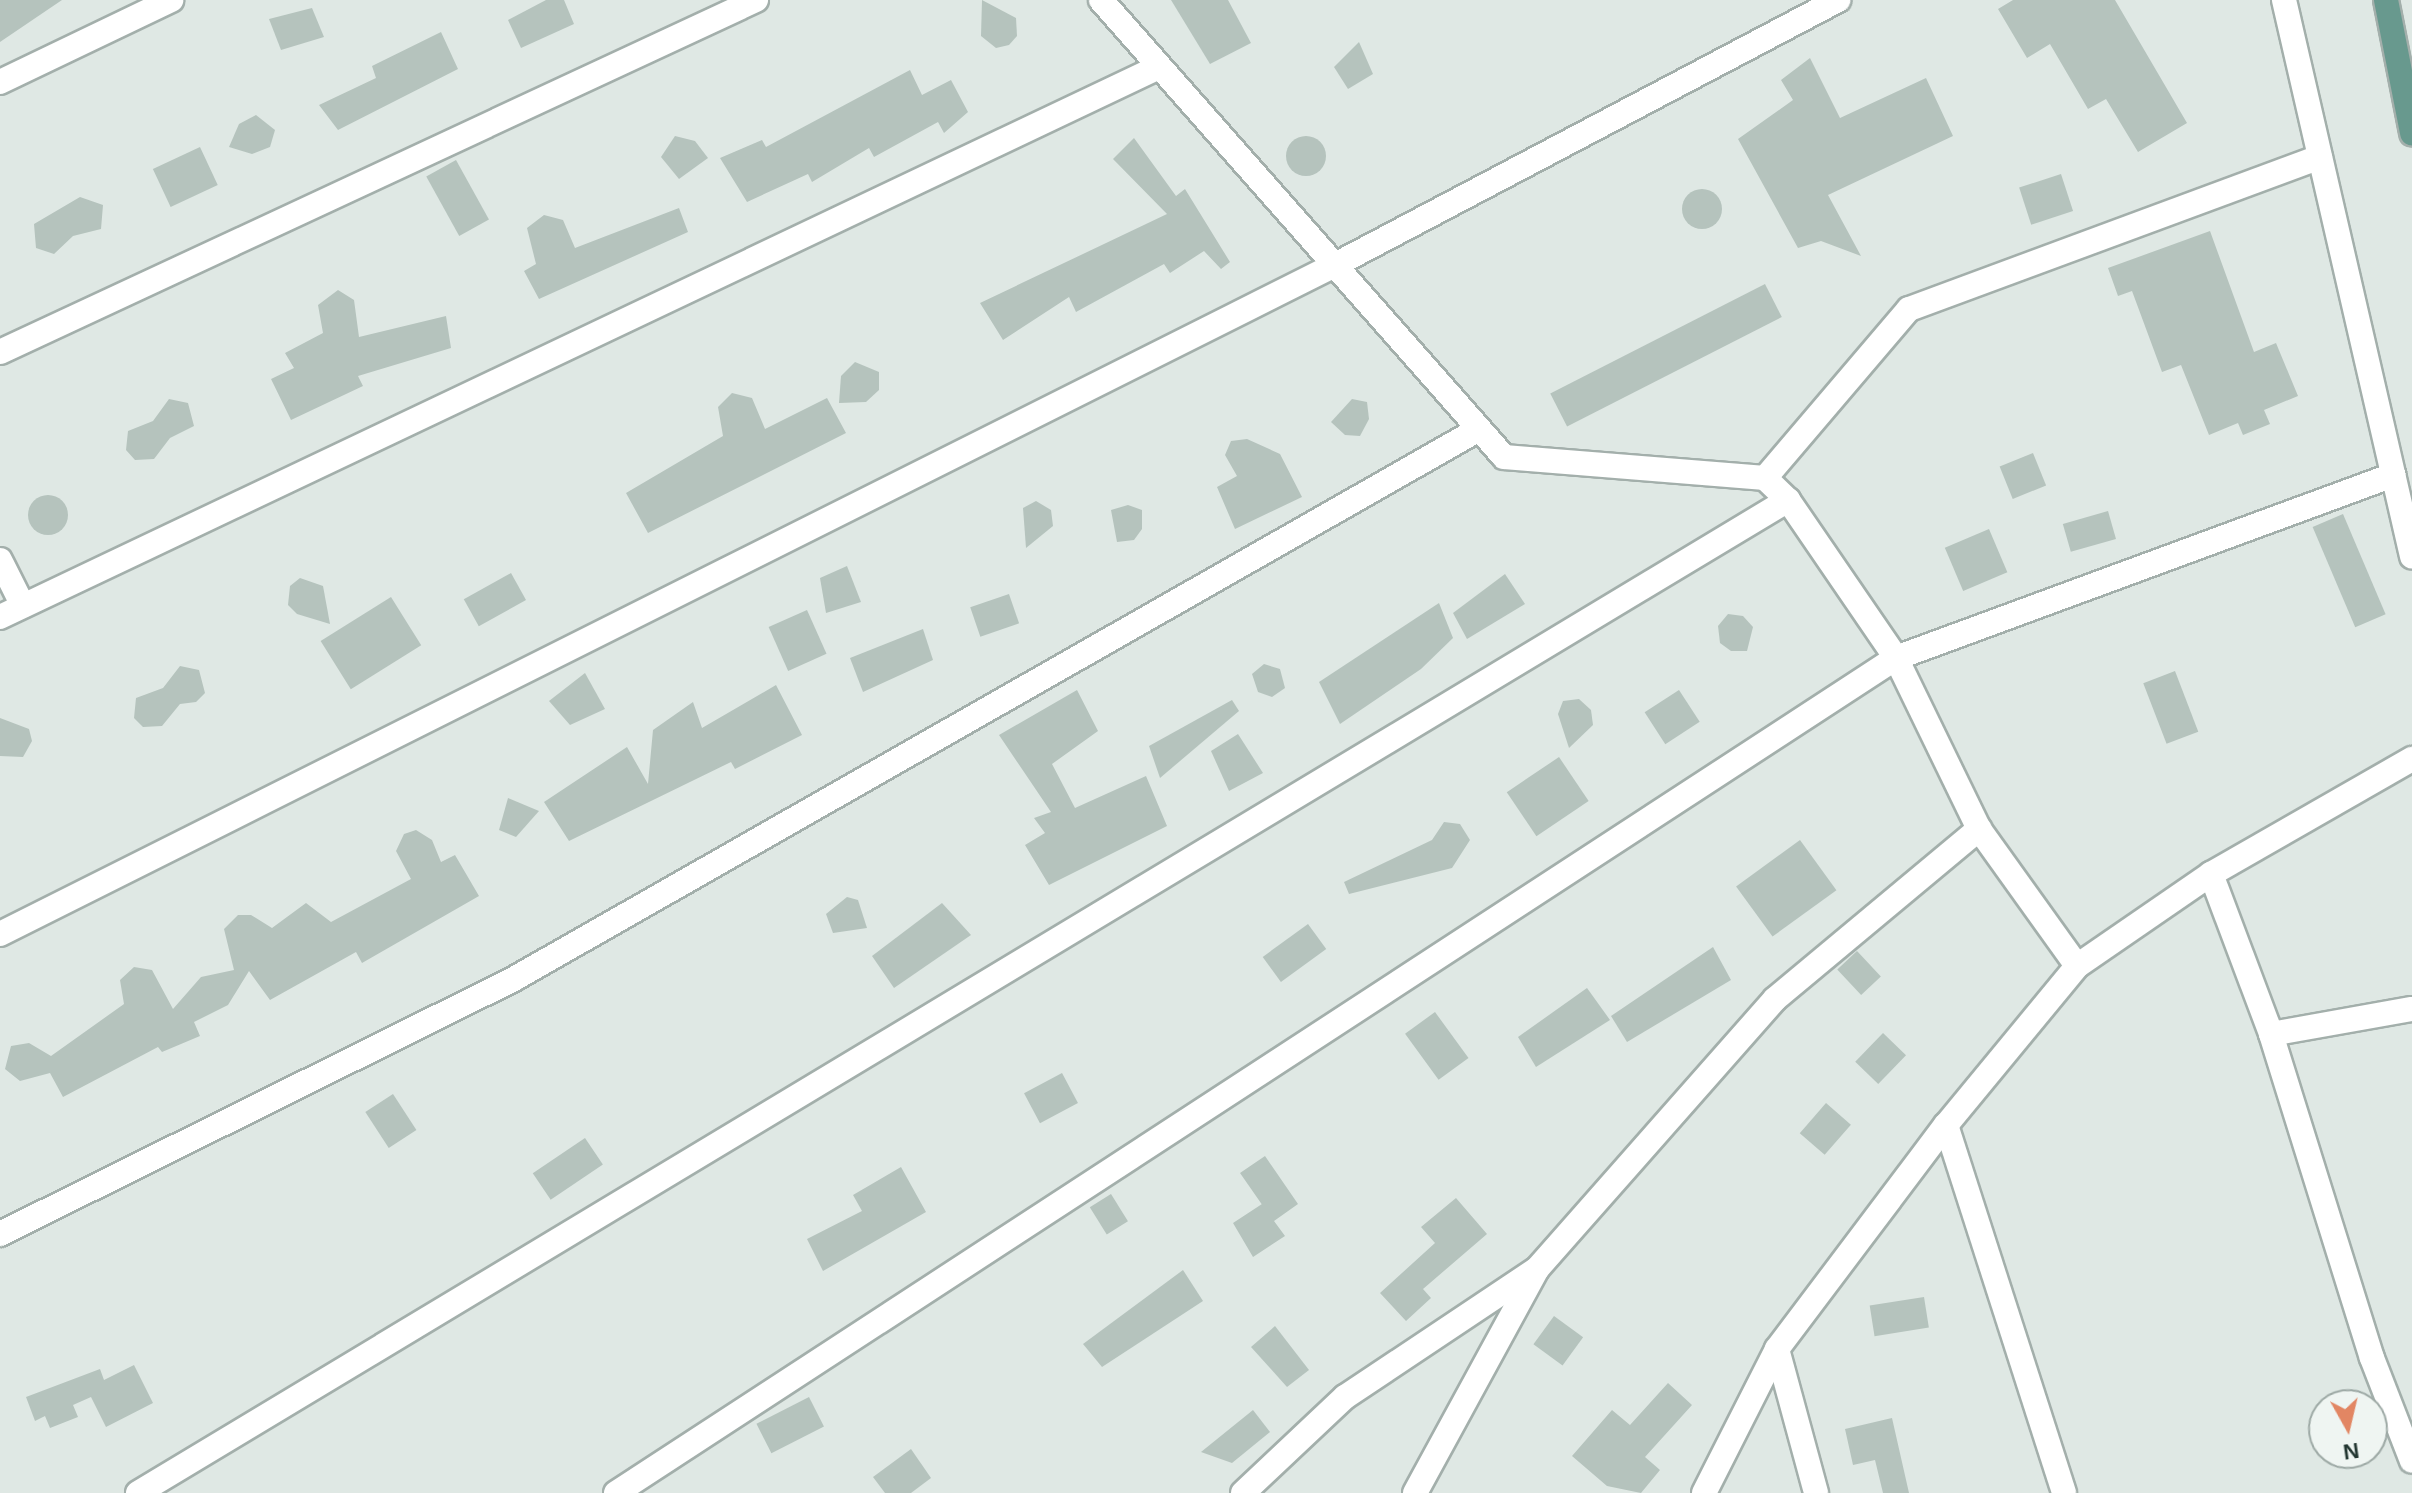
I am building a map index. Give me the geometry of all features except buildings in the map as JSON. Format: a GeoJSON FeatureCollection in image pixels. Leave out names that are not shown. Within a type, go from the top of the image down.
{"type":"FeatureCollection","features":[{"type":"Feature","properties":{"kind":"main road"},"geometry":{"type":"LineString","coordinates":[[2386,0],[2412,133]]}},
{"type":"Feature","properties":{"kind":"street"},"geometry":{"type":"LineString","coordinates":[[0,82],[171,0]]}},
{"type":"Feature","properties":{"kind":"street"},"geometry":{"type":"LineString","coordinates":[[0,352],[756,0]]}},
{"type":"Feature","properties":{"kind":"street"},"geometry":{"type":"LineString","coordinates":[[1101,0],[1504,457],[1765,478],[1788,500],[1896,658],[1979,829],[2077,966]]}},
{"type":"Feature","properties":{"kind":"street"},"geometry":{"type":"LineString","coordinates":[[0,934],[1335,265],[1838,0]]}},
{"type":"Feature","properties":{"kind":"street"},"geometry":{"type":"LineString","coordinates":[[2284,0],[2412,556]]}},
{"type":"Feature","properties":{"kind":"street"},"geometry":{"type":"LineString","coordinates":[[0,617],[1159,67]]}},
{"type":"Feature","properties":{"kind":"street"},"geometry":{"type":"LineString","coordinates":[[1765,478],[1909,309],[2320,157]]}},
{"type":"Feature","properties":{"kind":"street"},"geometry":{"type":"LineString","coordinates":[[0,1234],[512,980],[1479,429]]}},
{"type":"Feature","properties":{"kind":"street"},"geometry":{"type":"LineString","coordinates":[[616,1493],[1896,658],[2393,475]]}},
{"type":"Feature","properties":{"kind":"street"},"geometry":{"type":"LineString","coordinates":[[138,1493],[1788,500]]}},
{"type":"Feature","properties":{"kind":"street"},"geometry":{"type":"LineString","coordinates":[[0,560],[23,606]]}},
{"type":"Feature","properties":{"kind":"street"},"geometry":{"type":"LineString","coordinates":[[1704,1493],[1777,1349],[1946,1125],[2077,966],[2211,874],[2412,759]]}},
{"type":"Feature","properties":{"kind":"street"},"geometry":{"type":"LineString","coordinates":[[1415,1493],[1537,1269],[1775,999],[1979,829]]}},
{"type":"Feature","properties":{"kind":"street"},"geometry":{"type":"LineString","coordinates":[[2211,874],[2271,1034],[2372,1358],[2412,1461]]}},
{"type":"Feature","properties":{"kind":"street"},"geometry":{"type":"LineString","coordinates":[[2271,1034],[2412,1009]]}},
{"type":"Feature","properties":{"kind":"street"},"geometry":{"type":"LineString","coordinates":[[1946,1125],[2064,1493]]}},
{"type":"Feature","properties":{"kind":"street"},"geometry":{"type":"LineString","coordinates":[[1243,1493],[1345,1397],[1537,1269]]}},
{"type":"Feature","properties":{"kind":"street"},"geometry":{"type":"LineString","coordinates":[[1777,1349],[1816,1493]]}}]}
